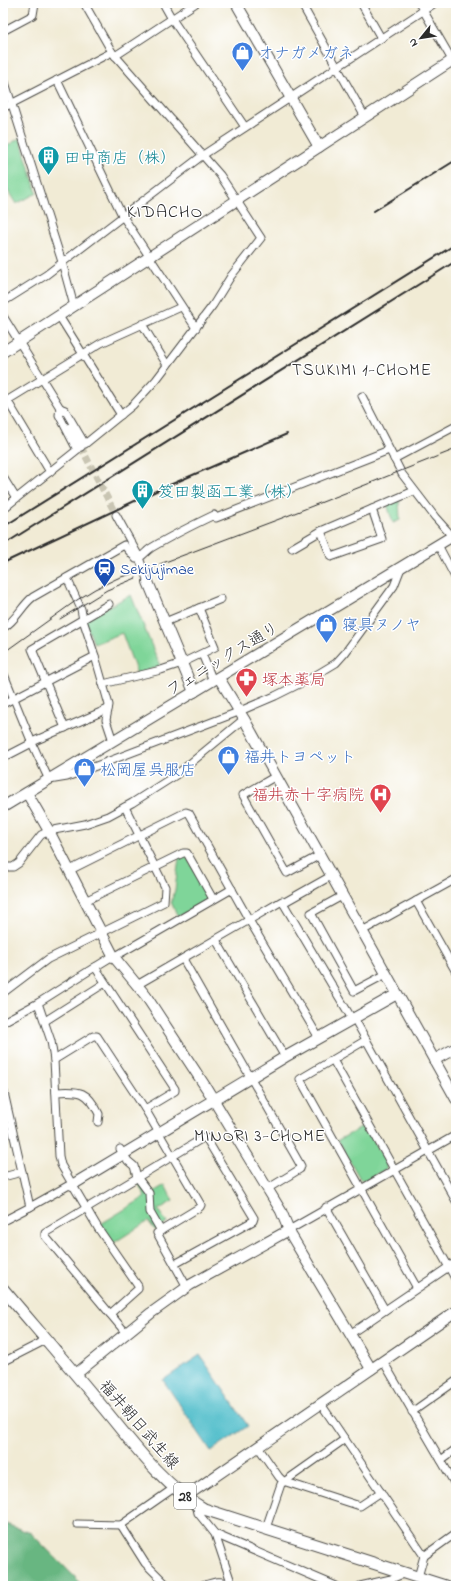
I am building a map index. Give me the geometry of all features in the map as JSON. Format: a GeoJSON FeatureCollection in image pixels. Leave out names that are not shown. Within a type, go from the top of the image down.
{"type":"FeatureCollection","features":[{"type":"Feature","properties":{"kind":"main road","name":"福井朝日武生線"},"geometry":{"type":"LineString","coordinates":[[5,1294],[76,1374],[147,1460],[174,1488],[196,1504],[204,1509],[445,1586]]}},
{"type":"Feature","properties":{"kind":"street"},"geometry":{"type":"LineString","coordinates":[[3,31],[33,15],[35,3]]}},
{"type":"Feature","properties":{"kind":"street"},"geometry":{"type":"LineString","coordinates":[[60,408],[66,410],[85,444],[133,405],[196,328],[232,276],[262,238],[220,175],[114,54],[84,3]]}},
{"type":"Feature","properties":{"kind":"street"},"geometry":{"type":"LineString","coordinates":[[163,3],[172,19],[245,127]]}},
{"type":"Feature","properties":{"kind":"street"},"geometry":{"type":"LineString","coordinates":[[3,108],[57,80],[114,54],[196,3]]}},
{"type":"Feature","properties":{"kind":"street"},"geometry":{"type":"LineString","coordinates":[[236,3],[319,147]]}},
{"type":"Feature","properties":{"kind":"street"},"geometry":{"type":"LineString","coordinates":[[301,3],[336,68],[365,117]]}},
{"type":"Feature","properties":{"kind":"street"},"geometry":{"type":"LineString","coordinates":[[361,3],[381,38]]}},
{"type":"Feature","properties":{"kind":"street"},"geometry":{"type":"LineString","coordinates":[[3,352],[454,59],[419,3]]}},
{"type":"Feature","properties":{"kind":"street"},"geometry":{"type":"LineString","coordinates":[[3,302],[46,275],[122,215],[203,155],[435,3]]}},
{"type":"Feature","properties":{"kind":"street"},"geometry":{"type":"LineString","coordinates":[[3,76],[62,262],[74,306]]}},
{"type":"Feature","properties":{"kind":"street"},"geometry":{"type":"LineString","coordinates":[[57,80],[122,215],[196,328]]}},
{"type":"Feature","properties":{"kind":"street"},"geometry":{"type":"LineString","coordinates":[[50,472],[5,402],[101,343],[181,307]]}},
{"type":"Feature","properties":{"kind":"street"},"geometry":{"type":"LineString","coordinates":[[3,316],[60,408],[81,447]]}},
{"type":"Feature","properties":{"kind":"street"},"geometry":{"type":"LineString","coordinates":[[59,316],[121,415]]}},
{"type":"Feature","properties":{"kind":"street"},"geometry":{"type":"LineString","coordinates":[[142,324],[167,365]]}},
{"type":"Feature","properties":{"kind":"street"},"geometry":{"type":"LineString","coordinates":[[362,396],[402,474],[414,491],[454,535]]}},
{"type":"Feature","properties":{"kind":"street"},"geometry":{"type":"LineString","coordinates":[[3,509],[77,450],[58,415],[60,408]]}},
{"type":"Feature","properties":{"kind":"street"},"geometry":{"type":"LineString","coordinates":[[394,459],[456,426]]}},
{"type":"Feature","properties":{"kind":"street"},"geometry":{"type":"LineString","coordinates":[[139,558],[149,549],[214,515],[216,518],[389,450]]}},
{"type":"Feature","properties":{"kind":"street"},"geometry":{"type":"LineString","coordinates":[[3,476],[16,498]]}},
{"type":"Feature","properties":{"kind":"street"},"geometry":{"type":"LineString","coordinates":[[292,548],[321,531],[414,491]]}},
{"type":"Feature","properties":{"kind":"street"},"geometry":{"type":"LineString","coordinates":[[321,531],[331,558],[382,539],[372,509]]}},
{"type":"Feature","properties":{"kind":"street"},"geometry":{"type":"LineString","coordinates":[[116,515],[139,558],[194,692]]}},
{"type":"Feature","properties":{"kind":"street","name":"フェニックス通り"},"geometry":{"type":"LineString","coordinates":[[3,808],[454,535]]}},
{"type":"Feature","properties":{"kind":"street"},"geometry":{"type":"LineString","coordinates":[[3,628],[8,625],[27,601],[124,545],[136,559],[139,558]]}},
{"type":"Feature","properties":{"kind":"street"},"geometry":{"type":"LineString","coordinates":[[438,545],[456,579]]}},
{"type":"Feature","properties":{"kind":"street"},"geometry":{"type":"LineString","coordinates":[[3,672],[49,780],[67,777],[242,715],[336,663],[394,586],[401,568]]}},
{"type":"Feature","properties":{"kind":"street"},"geometry":{"type":"LineString","coordinates":[[67,578],[80,609],[82,620],[95,656],[109,704],[106,720],[113,741]]}},
{"type":"Feature","properties":{"kind":"street"},"geometry":{"type":"LineString","coordinates":[[165,622],[221,599]]}},
{"type":"Feature","properties":{"kind":"street"},"geometry":{"type":"LineString","coordinates":[[65,728],[32,649],[109,604]]}},
{"type":"Feature","properties":{"kind":"street"},"geometry":{"type":"LineString","coordinates":[[103,684],[161,670],[182,663],[215,647],[199,608]]}},
{"type":"Feature","properties":{"kind":"street"},"geometry":{"type":"LineString","coordinates":[[202,654],[216,679],[242,715],[456,1099]]}},
{"type":"Feature","properties":{"kind":"street"},"geometry":{"type":"LineString","coordinates":[[3,704],[95,656]]}},
{"type":"Feature","properties":{"kind":"street"},"geometry":{"type":"LineString","coordinates":[[4,756],[108,709]]}},
{"type":"Feature","properties":{"kind":"street"},"geometry":{"type":"LineString","coordinates":[[3,867],[13,867],[19,863],[41,835],[49,831],[85,824],[108,816],[176,775],[242,715]]}},
{"type":"Feature","properties":{"kind":"street"},"geometry":{"type":"LineString","coordinates":[[276,776],[243,795],[287,873],[320,855]]}},
{"type":"Feature","properties":{"kind":"street"},"geometry":{"type":"LineString","coordinates":[[27,793],[70,870],[113,956],[138,985],[214,1100],[281,1211],[289,1230],[371,1370]]}},
{"type":"Feature","properties":{"kind":"street"},"geometry":{"type":"LineString","coordinates":[[3,993],[48,959],[164,902],[165,887],[125,807]]}},
{"type":"Feature","properties":{"kind":"street"},"geometry":{"type":"LineString","coordinates":[[70,870],[186,812],[189,813],[249,920],[319,1038]]}},
{"type":"Feature","properties":{"kind":"street"},"geometry":{"type":"LineString","coordinates":[[85,902],[183,852],[187,853],[213,899]]}},
{"type":"Feature","properties":{"kind":"street"},"geometry":{"type":"LineString","coordinates":[[138,985],[282,901],[283,903],[331,876]]}},
{"type":"Feature","properties":{"kind":"street"},"geometry":{"type":"LineString","coordinates":[[362,931],[456,879]]}},
{"type":"Feature","properties":{"kind":"street"},"geometry":{"type":"LineString","coordinates":[[3,1022],[38,1003],[94,967],[232,889]]}},
{"type":"Feature","properties":{"kind":"street"},"geometry":{"type":"LineString","coordinates":[[342,896],[311,913],[354,991],[386,974]]}},
{"type":"Feature","properties":{"kind":"street"},"geometry":{"type":"LineString","coordinates":[[416,901],[456,972]]}},
{"type":"Feature","properties":{"kind":"street"},"geometry":{"type":"LineString","coordinates":[[283,903],[366,1040],[456,1201]]}},
{"type":"Feature","properties":{"kind":"street"},"geometry":{"type":"LineString","coordinates":[[216,940],[285,1057]]}},
{"type":"Feature","properties":{"kind":"street"},"geometry":{"type":"LineString","coordinates":[[183,959],[252,1077],[301,1166],[300,1169],[267,1189]]}},
{"type":"Feature","properties":{"kind":"street"},"geometry":{"type":"LineString","coordinates":[[94,967],[175,1089],[175,1091],[145,1110]]}},
{"type":"Feature","properties":{"kind":"street"},"geometry":{"type":"LineString","coordinates":[[45,1021],[105,983]]}},
{"type":"Feature","properties":{"kind":"street"},"geometry":{"type":"LineString","coordinates":[[3,1221],[72,1184],[122,1152],[159,1133],[285,1057],[397,994]]}},
{"type":"Feature","properties":{"kind":"street"},"geometry":{"type":"LineString","coordinates":[[38,1003],[51,1041],[54,1060],[59,1156],[61,1166],[98,1228],[138,1286],[138,1289],[110,1314]]}},
{"type":"Feature","properties":{"kind":"street"},"geometry":{"type":"LineString","coordinates":[[54,1060],[93,1036],[97,1036],[159,1133],[201,1205],[157,1233],[187,1286]]}},
{"type":"Feature","properties":{"kind":"street"},"geometry":{"type":"LineString","coordinates":[[366,1040],[300,1079],[417,1288]]}},
{"type":"Feature","properties":{"kind":"street"},"geometry":{"type":"LineString","coordinates":[[434,1060],[456,1048]]}},
{"type":"Feature","properties":{"kind":"street"},"geometry":{"type":"LineString","coordinates":[[333,1060],[456,1280]]}},
{"type":"Feature","properties":{"kind":"street"},"geometry":{"type":"LineString","coordinates":[[3,1088],[6,1114],[30,1206]]}},
{"type":"Feature","properties":{"kind":"street"},"geometry":{"type":"LineString","coordinates":[[56,1092],[74,1091],[84,1093],[90,1098],[99,1114],[98,1122]]}},
{"type":"Feature","properties":{"kind":"street"},"geometry":{"type":"LineString","coordinates":[[76,1374],[151,1313],[187,1286],[456,1135]]}},
{"type":"Feature","properties":{"kind":"street"},"geometry":{"type":"LineString","coordinates":[[126,1333],[45,1236],[45,1233],[47,1230],[172,1156],[203,1138],[206,1138],[254,1218],[253,1221],[175,1264]]}},
{"type":"Feature","properties":{"kind":"street"},"geometry":{"type":"LineString","coordinates":[[122,1152],[128,1161],[134,1166],[137,1177],[149,1193],[150,1212],[161,1231]]}},
{"type":"Feature","properties":{"kind":"street"},"geometry":{"type":"LineString","coordinates":[[3,1177],[22,1172]]}},
{"type":"Feature","properties":{"kind":"street"},"geometry":{"type":"LineString","coordinates":[[326,1207],[385,1310]]}},
{"type":"Feature","properties":{"kind":"street"},"geometry":{"type":"LineString","coordinates":[[350,1334],[456,1262]]}},
{"type":"Feature","properties":{"kind":"street"},"geometry":{"type":"LineString","coordinates":[[185,1496],[456,1311]]}},
{"type":"Feature","properties":{"kind":"street"},"geometry":{"type":"LineString","coordinates":[[3,1362],[46,1340]]}},
{"type":"Feature","properties":{"kind":"street"},"geometry":{"type":"LineString","coordinates":[[383,1361],[456,1486]]}},
{"type":"Feature","properties":{"kind":"street"},"geometry":{"type":"LineString","coordinates":[[412,1412],[456,1381]]}},
{"type":"Feature","properties":{"kind":"street"},"geometry":{"type":"LineString","coordinates":[[321,1404],[424,1556]]}},
{"type":"Feature","properties":{"kind":"street"},"geometry":{"type":"LineString","coordinates":[[266,1528],[283,1481],[345,1439]]}},
{"type":"Feature","properties":{"kind":"street"},"geometry":{"type":"LineString","coordinates":[[258,1447],[278,1477],[283,1481],[360,1506],[381,1492]]}},
{"type":"Feature","properties":{"kind":"street"},"geometry":{"type":"LineString","coordinates":[[441,1460],[456,1449]]}},
{"type":"Feature","properties":{"kind":"street"},"geometry":{"type":"LineString","coordinates":[[77,1524],[121,1525],[174,1488]]}},
{"type":"Feature","properties":{"kind":"street"},"geometry":{"type":"LineString","coordinates":[[196,1504],[198,1513],[216,1534],[233,1585]]}},
{"type":"Feature","properties":{"kind":"street"},"geometry":{"type":"LineString","coordinates":[[121,1525],[145,1563],[168,1586]]}},
{"type":"Feature","properties":{"kind":"street"},"geometry":{"type":"LineString","coordinates":[[418,1577],[424,1556],[456,1533]]}},
{"type":"Feature","properties":{"kind":"street"},"geometry":{"type":"LineString","coordinates":[[216,1534],[336,1586]]}},
{"type":"Feature","properties":{"kind":"street"},"geometry":{"type":"LineString","coordinates":[[360,1586],[391,1579],[405,1573]]}},
{"type":"Feature","properties":{"kind":"street"},"geometry":{"type":"LineString","coordinates":[[202,1586],[222,1581],[233,1585]]}},
{"type":"Feature","properties":{"kind":"green space"},"geometry":{"type":"Polygon","coordinates":[[[20,138],[37,193],[16,204],[3,183],[3,148],[20,138]]]}},
{"type":"Feature","properties":{"kind":"green space"},"geometry":{"type":"Polygon","coordinates":[[[399,499],[400,520],[393,523],[387,504],[399,499]]]}},
{"type":"Feature","properties":{"kind":"green space"},"geometry":{"type":"Polygon","coordinates":[[[131,595],[160,666],[137,674],[122,633],[94,644],[84,619],[131,595]]]}},
{"type":"Feature","properties":{"kind":"green space"},"geometry":{"type":"Polygon","coordinates":[[[179,857],[187,857],[209,896],[207,900],[178,917],[171,902],[175,890],[179,857]]]}},
{"type":"Feature","properties":{"kind":"green space"},"geometry":{"type":"Polygon","coordinates":[[[365,1126],[387,1163],[386,1169],[365,1181],[360,1179],[338,1140],[365,1126]]]}},
{"type":"Feature","properties":{"kind":"green space"},"geometry":{"type":"Polygon","coordinates":[[[143,1178],[153,1192],[165,1185],[173,1201],[158,1210],[167,1223],[155,1230],[148,1221],[112,1244],[99,1225],[145,1197],[137,1180],[143,1178]]]}},
{"type":"Feature","properties":{"kind":"green space"},"geometry":{"type":"Polygon","coordinates":[[[3,1523],[31,1533],[84,1586],[3,1586],[3,1523]]]}},
{"type":"Feature","properties":{"kind":"water"},"geometry":{"type":"Polygon","coordinates":[[[200,1355],[248,1426],[211,1451],[163,1380],[200,1355]]]}},
{"type":"Feature","properties":{"kind":"tunnel"},"geometry":{"type":"LineString","coordinates":[[81,447],[116,515]]}},
{"type":"Feature","properties":{"kind":"tram line"},"geometry":{"type":"LineString","coordinates":[[3,653],[77,600],[118,578],[144,570],[282,518],[456,449]]}},
{"type":"Feature","properties":{"kind":"tram line"},"geometry":{"type":"LineString","coordinates":[[60,619],[107,590],[136,578]]}},
{"type":"Feature","properties":{"kind":"railway"},"geometry":{"type":"LineString","coordinates":[[374,211],[456,160]]}},
{"type":"Feature","properties":{"kind":"railway"},"geometry":{"type":"LineString","coordinates":[[3,527],[456,244]]}},
{"type":"Feature","properties":{"kind":"railway"},"geometry":{"type":"LineString","coordinates":[[3,545],[456,261]]}},
{"type":"Feature","properties":{"kind":"railway"},"geometry":{"type":"LineString","coordinates":[[3,563],[156,491],[287,434]]}},
{"type":"Feature","properties":{"kind":"place","name":"オナガメガネ"},"geometry":{"type":"Point","coordinates":[242,72]}},
{"type":"Feature","properties":{"kind":"place","name":"田中商店（株）"},"geometry":{"type":"Point","coordinates":[49,176]}},
{"type":"Feature","properties":{"kind":"place","name":"笈田製函工業（株）"},"geometry":{"type":"Point","coordinates":[142,510]}},
{"type":"Feature","properties":{"kind":"place","name":"Sekijūjimae"},"geometry":{"type":"Point","coordinates":[104,588]}},
{"type":"Feature","properties":{"kind":"place","name":"寝具ヌノヤ"},"geometry":{"type":"Point","coordinates":[327,644]}},
{"type":"Feature","properties":{"kind":"place","name":"塚本薬局"},"geometry":{"type":"Point","coordinates":[247,698]}},
{"type":"Feature","properties":{"kind":"place","name":"福井トヨペット"},"geometry":{"type":"Point","coordinates":[229,776]}},
{"type":"Feature","properties":{"kind":"place","name":"松岡屋呉服店"},"geometry":{"type":"Point","coordinates":[84,788]}},
{"type":"Feature","properties":{"kind":"place","name":"福井赤十字病院"},"geometry":{"type":"Point","coordinates":[380,814]}},
{"type":"Feature","properties":{"kind":"district","name":"KIDACHO"},"geometry":{"type":"Point","coordinates":[165,211]}},
{"type":"Feature","properties":{"kind":"district","name":"TSUKIMI 1-CHOME"},"geometry":{"type":"Point","coordinates":[362,369]}},
{"type":"Feature","properties":{"kind":"district","name":"MINORI 3-CHOME"},"geometry":{"type":"Point","coordinates":[260,1135]}}]}
